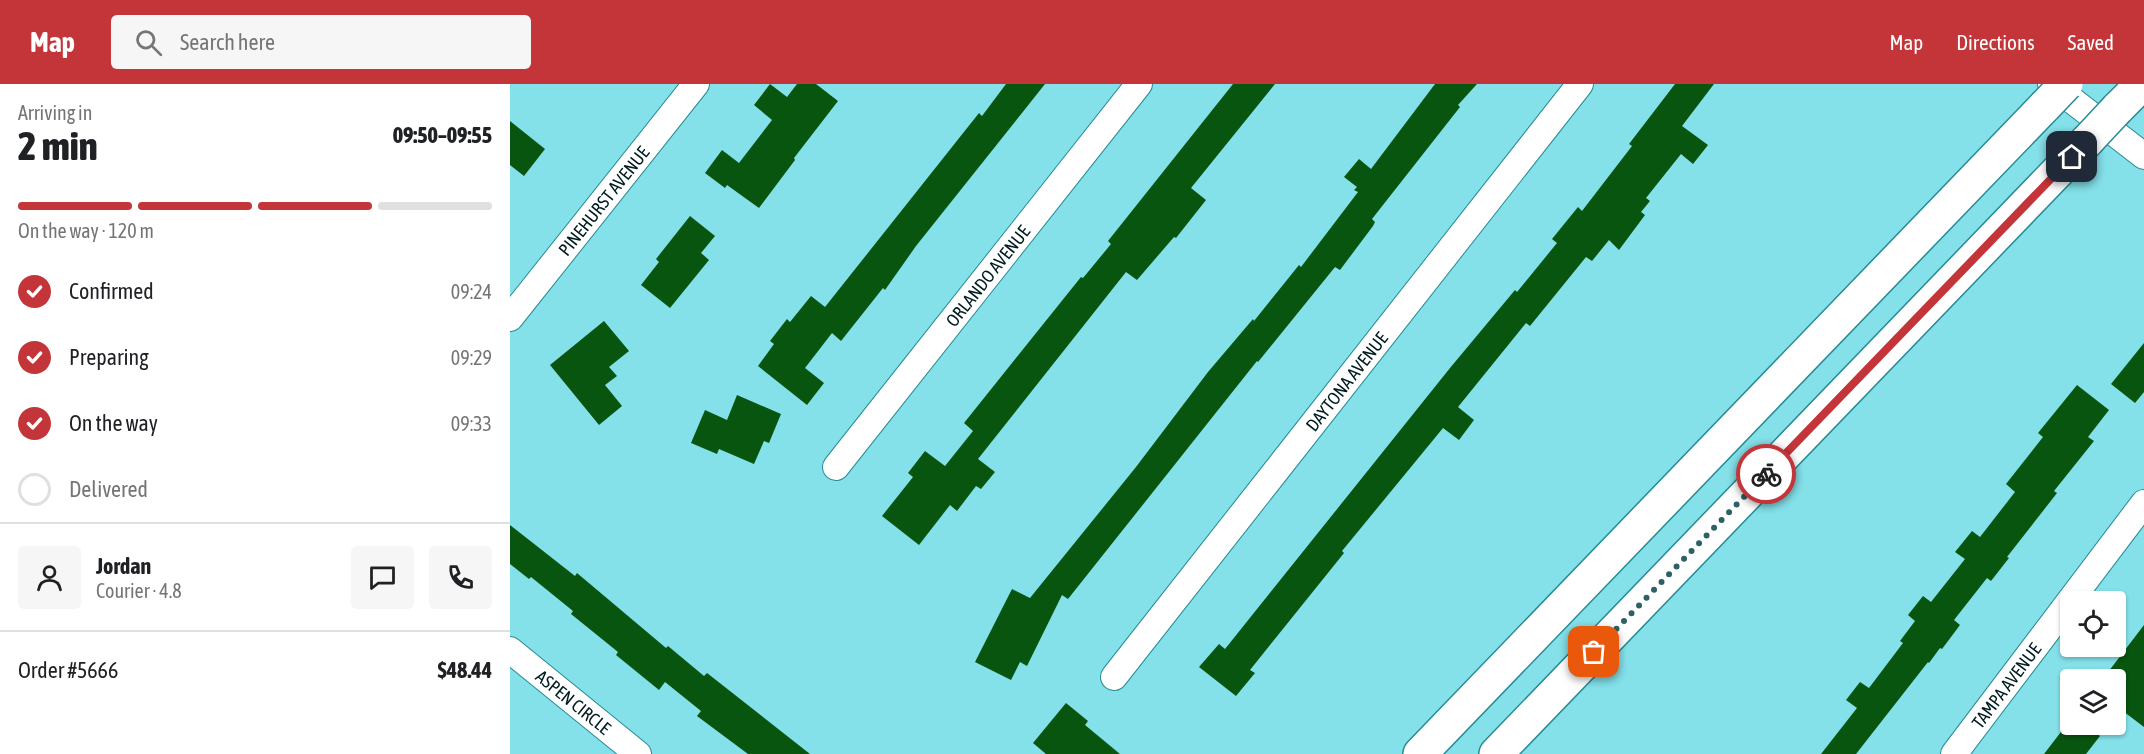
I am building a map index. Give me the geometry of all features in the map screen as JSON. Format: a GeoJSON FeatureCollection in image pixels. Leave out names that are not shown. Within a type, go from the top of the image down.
{"type":"FeatureCollection","features":[{"type":"Feature","properties":{"kind":"highway"},"geometry":{"type":"LineString","coordinates":[[1496,754],[2142,84]]}},
{"type":"Feature","properties":{"kind":"highway"},"geometry":{"type":"LineString","coordinates":[[1420,754],[2054,91]]}},
{"type":"Feature","properties":{"kind":"street","name":"PINEHURST AVENUE"},"geometry":{"type":"LineString","coordinates":[[510,318],[696,84]]}},
{"type":"Feature","properties":{"kind":"street","name":"ORLANDO AVENUE"},"geometry":{"type":"LineString","coordinates":[[836,467],[1139,84]]}},
{"type":"Feature","properties":{"kind":"street","name":"DAYTONA AVENUE"},"geometry":{"type":"LineString","coordinates":[[1114,677],[1580,84]]}},
{"type":"Feature","properties":{"kind":"street"},"geometry":{"type":"LineString","coordinates":[[2054,91],[2144,156]]}},
{"type":"Feature","properties":{"kind":"street","name":"TAMPA AVENUE"},"geometry":{"type":"LineString","coordinates":[[1954,754],[2144,503]]}},
{"type":"Feature","properties":{"kind":"street","name":"ASPEN CIRCLE"},"geometry":{"type":"LineString","coordinates":[[510,650],[638,754]]}},
{"type":"Feature","properties":{"kind":"building"},"geometry":{"type":"Polygon","coordinates":[[[770,84],[787,97],[797,84],[816,84],[838,101],[759,208],[727,185],[725,188],[705,173],[722,150],[739,163],[772,120],[754,105],[770,84]]]}},
{"type":"Feature","properties":{"kind":"building"},"geometry":{"type":"Polygon","coordinates":[[[1006,84],[1045,84],[916,246],[885,290],[883,288],[841,341],[832,333],[805,368],[824,383],[807,405],[758,366],[774,344],[770,341],[787,319],[790,322],[811,296],[825,307],[979,113],[982,116],[1006,84]]]}},
{"type":"Feature","properties":{"kind":"building"},"geometry":{"type":"Polygon","coordinates":[[[1233,84],[1275,84],[1191,188],[1206,200],[1176,238],[1174,237],[1137,280],[1126,272],[978,459],[995,472],[981,489],[976,486],[957,511],[950,505],[919,545],[882,516],[913,477],[908,473],[925,451],[945,466],[973,431],[964,423],[1081,277],[1083,278],[1111,244],[1108,241],[1233,84]]]}},
{"type":"Feature","properties":{"kind":"building"},"geometry":{"type":"Polygon","coordinates":[[[1435,84],[1477,84],[1458,105],[1460,107],[1372,219],[1375,222],[1373,226],[1340,270],[1335,267],[1257,361],[1068,599],[1062,595],[1027,666],[1020,662],[1011,680],[975,662],[1012,589],[1030,598],[1136,467],[1208,372],[1253,319],[1254,321],[1299,265],[1301,267],[1358,192],[1354,190],[1357,187],[1344,177],[1359,159],[1371,169],[1435,84]]]}},
{"type":"Feature","properties":{"kind":"building"},"geometry":{"type":"Polygon","coordinates":[[[1675,84],[1714,84],[1682,126],[1708,145],[1693,164],[1681,154],[1646,198],[1650,201],[1641,212],[1645,215],[1619,250],[1609,240],[1592,261],[1586,257],[1530,326],[1526,323],[1458,407],[1474,420],[1459,440],[1443,428],[1342,551],[1344,553],[1250,670],[1255,673],[1236,696],[1199,667],[1219,644],[1225,649],[1450,368],[1515,290],[1517,292],[1557,243],[1552,239],[1578,207],[1582,211],[1632,146],[1629,144],[1675,84]]]}},
{"type":"Feature","properties":{"kind":"building"},"geometry":{"type":"Polygon","coordinates":[[[510,121],[545,149],[524,176],[510,165],[510,121]]]}},
{"type":"Feature","properties":{"kind":"building"},"geometry":{"type":"Polygon","coordinates":[[[690,216],[715,236],[701,253],[709,260],[670,308],[641,285],[659,262],[656,259],[690,216]]]}},
{"type":"Feature","properties":{"kind":"building"},"geometry":{"type":"Polygon","coordinates":[[[604,321],[629,351],[609,367],[617,376],[605,385],[622,406],[599,425],[550,365],[604,321]]]}},
{"type":"Feature","properties":{"kind":"building"},"geometry":{"type":"Polygon","coordinates":[[[2144,343],[2144,392],[2135,403],[2111,384],[2144,343]]]}},
{"type":"Feature","properties":{"kind":"building"},"geometry":{"type":"Polygon","coordinates":[[[2077,385],[2109,410],[2088,437],[2094,441],[2054,491],[2057,493],[2007,557],[2009,558],[1991,581],[1987,578],[1954,620],[1960,625],[1942,649],[1940,648],[1928,662],[1856,754],[1821,754],[1857,708],[1846,700],[1860,682],[1869,688],[1903,643],[1900,641],[1915,621],[1908,615],[1923,596],[1931,602],[1965,559],[1955,552],[1972,531],[1980,537],[2015,492],[2006,484],[2043,437],[2038,433],[2077,385]]]}},
{"type":"Feature","properties":{"kind":"building"},"geometry":{"type":"Polygon","coordinates":[[[737,395],[781,414],[769,443],[764,441],[754,464],[719,449],[717,454],[691,443],[705,410],[727,420],[737,395]]]}},
{"type":"Feature","properties":{"kind":"building"},"geometry":{"type":"Polygon","coordinates":[[[510,525],[575,576],[577,573],[666,648],[668,646],[704,676],[707,673],[810,754],[748,754],[697,716],[701,711],[665,682],[659,690],[616,655],[618,652],[571,614],[573,611],[531,577],[529,579],[510,564],[510,525]]]}},
{"type":"Feature","properties":{"kind":"building"},"geometry":{"type":"Polygon","coordinates":[[[2144,625],[2144,727],[2126,713],[2126,669],[2110,669],[2120,657],[2126,657],[2126,649],[2144,625]]]}},
{"type":"Feature","properties":{"kind":"building"},"geometry":{"type":"Polygon","coordinates":[[[1066,703],[1088,721],[1085,725],[1120,754],[1046,754],[1033,743],[1066,703]]]}},
{"type":"Feature","properties":{"kind":"building"},"geometry":{"type":"Polygon","coordinates":[[[2060,733],[2060,735],[2100,736],[2086,754],[2044,754],[2060,733]]]}},
{"type":"Feature","properties":{"kind":"way so far"},"geometry":{"type":"LineString","coordinates":[[1594,652],[1766,474]]}},
{"type":"Feature","properties":{"kind":"route"},"geometry":{"type":"LineString","coordinates":[[1766,474],[2072,157]]}}]}
